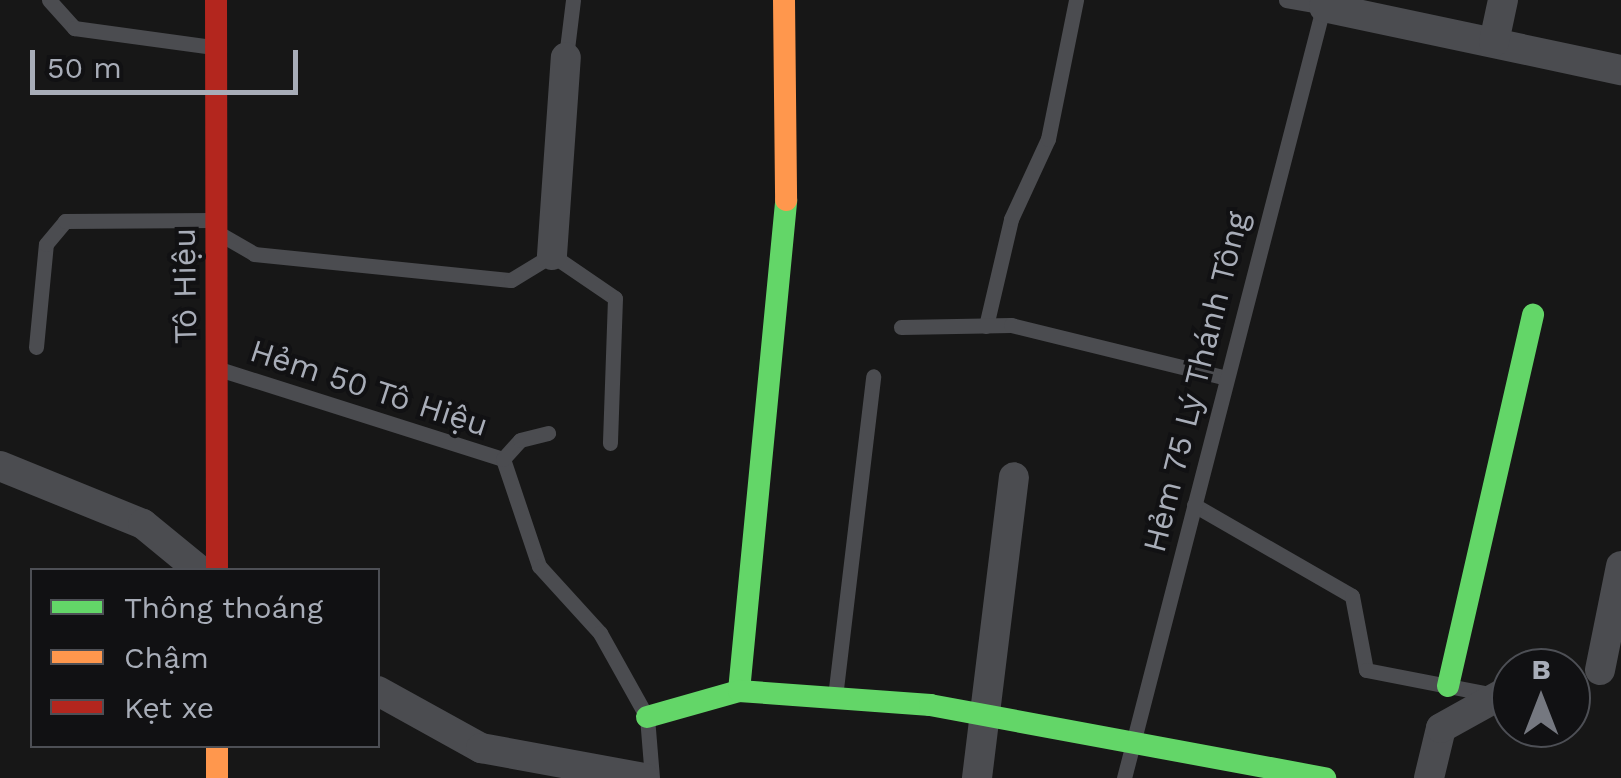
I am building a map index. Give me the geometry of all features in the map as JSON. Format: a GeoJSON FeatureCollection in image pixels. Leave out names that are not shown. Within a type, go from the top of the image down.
{"type":"FeatureCollection","features":[{"type":"Feature","properties":{"kind":"street","name":"Tô Hiệu"},"geometry":{"type":"LineString","coordinates":[[216,0],[217,568]]}},
{"type":"Feature","properties":{"kind":"street"},"geometry":{"type":"LineString","coordinates":[[739,691],[786,255],[784,0]]}},
{"type":"Feature","properties":{"kind":"street"},"geometry":{"type":"LineString","coordinates":[[1494,42],[1503,0]]}},
{"type":"Feature","properties":{"kind":"street"},"geometry":{"type":"LineString","coordinates":[[1324,4],[1621,70]]}},
{"type":"Feature","properties":{"kind":"street"},"geometry":{"type":"LineString","coordinates":[[552,255],[566,57]]}},
{"type":"Feature","properties":{"kind":"street"},"geometry":{"type":"LineString","coordinates":[[1448,686],[1534,315]]}},
{"type":"Feature","properties":{"kind":"street"},"geometry":{"type":"LineString","coordinates":[[0,466],[143,524],[198,568]]}},
{"type":"Feature","properties":{"kind":"street"},"geometry":{"type":"LineString","coordinates":[[977,778],[980,714],[1014,477]]}},
{"type":"Feature","properties":{"kind":"street"},"geometry":{"type":"LineString","coordinates":[[1597,671],[1621,566]]}},
{"type":"Feature","properties":{"kind":"street"},"geometry":{"type":"LineString","coordinates":[[380,691],[481,748],[644,778]]}},
{"type":"Feature","properties":{"kind":"street"},"geometry":{"type":"LineString","coordinates":[[647,716],[739,691],[980,714],[1128,746],[1325,778]]}},
{"type":"Feature","properties":{"kind":"street"},"geometry":{"type":"LineString","coordinates":[[1429,778],[1441,728],[1491,697]]}},
{"type":"Feature","properties":{"kind":"street"},"geometry":{"type":"LineString","coordinates":[[217,748],[218,778]]}},
{"type":"Feature","properties":{"kind":"lane"},"geometry":{"type":"LineString","coordinates":[[49,0],[74,28],[216,48]]}},
{"type":"Feature","properties":{"kind":"lane"},"geometry":{"type":"LineString","coordinates":[[566,57],[573,0]]}},
{"type":"Feature","properties":{"kind":"lane"},"geometry":{"type":"LineString","coordinates":[[986,326],[1011,219],[1048,139],[1076,0]]}},
{"type":"Feature","properties":{"kind":"lane"},"geometry":{"type":"LineString","coordinates":[[1286,0],[1324,4]]}},
{"type":"Feature","properties":{"kind":"lane","name":"Hẻm 75 Lý Thánh Tông"},"geometry":{"type":"LineString","coordinates":[[1124,778],[1128,746],[1194,505],[1222,376],[1324,4]]}},
{"type":"Feature","properties":{"kind":"lane"},"geometry":{"type":"LineString","coordinates":[[36,347],[46,244],[65,221],[216,226],[254,254],[511,280],[552,255],[615,298],[610,442]]}},
{"type":"Feature","properties":{"kind":"lane"},"geometry":{"type":"LineString","coordinates":[[901,327],[986,326],[1105,341],[1222,376]]}},
{"type":"Feature","properties":{"kind":"lane","name":"Hẻm 50 Tô Hiệu"},"geometry":{"type":"LineString","coordinates":[[218,368],[503,459],[539,566],[600,633],[647,716],[652,778]]}},
{"type":"Feature","properties":{"kind":"lane"},"geometry":{"type":"LineString","coordinates":[[834,701],[873,376]]}},
{"type":"Feature","properties":{"kind":"lane"},"geometry":{"type":"LineString","coordinates":[[503,459],[520,440],[548,433]]}},
{"type":"Feature","properties":{"kind":"lane"},"geometry":{"type":"LineString","coordinates":[[1194,505],[1352,596],[1366,670],[1491,690]]}},
{"type":"Feature","properties":{"kind":"traffic: fast"},"geometry":{"type":"LineString","coordinates":[[739,691],[786,200]]}},
{"type":"Feature","properties":{"kind":"traffic: fast"},"geometry":{"type":"LineString","coordinates":[[1448,686],[1533,315]]}},
{"type":"Feature","properties":{"kind":"traffic: fast"},"geometry":{"type":"LineString","coordinates":[[647,717],[739,691],[930,705],[1325,778]]}},
{"type":"Feature","properties":{"kind":"traffic: slow"},"geometry":{"type":"LineString","coordinates":[[784,0],[786,200]]}},
{"type":"Feature","properties":{"kind":"traffic: slow"},"geometry":{"type":"LineString","coordinates":[[217,748],[217,778]]}},
{"type":"Feature","properties":{"kind":"traffic: jam"},"geometry":{"type":"LineString","coordinates":[[216,0],[217,568]]}}]}
